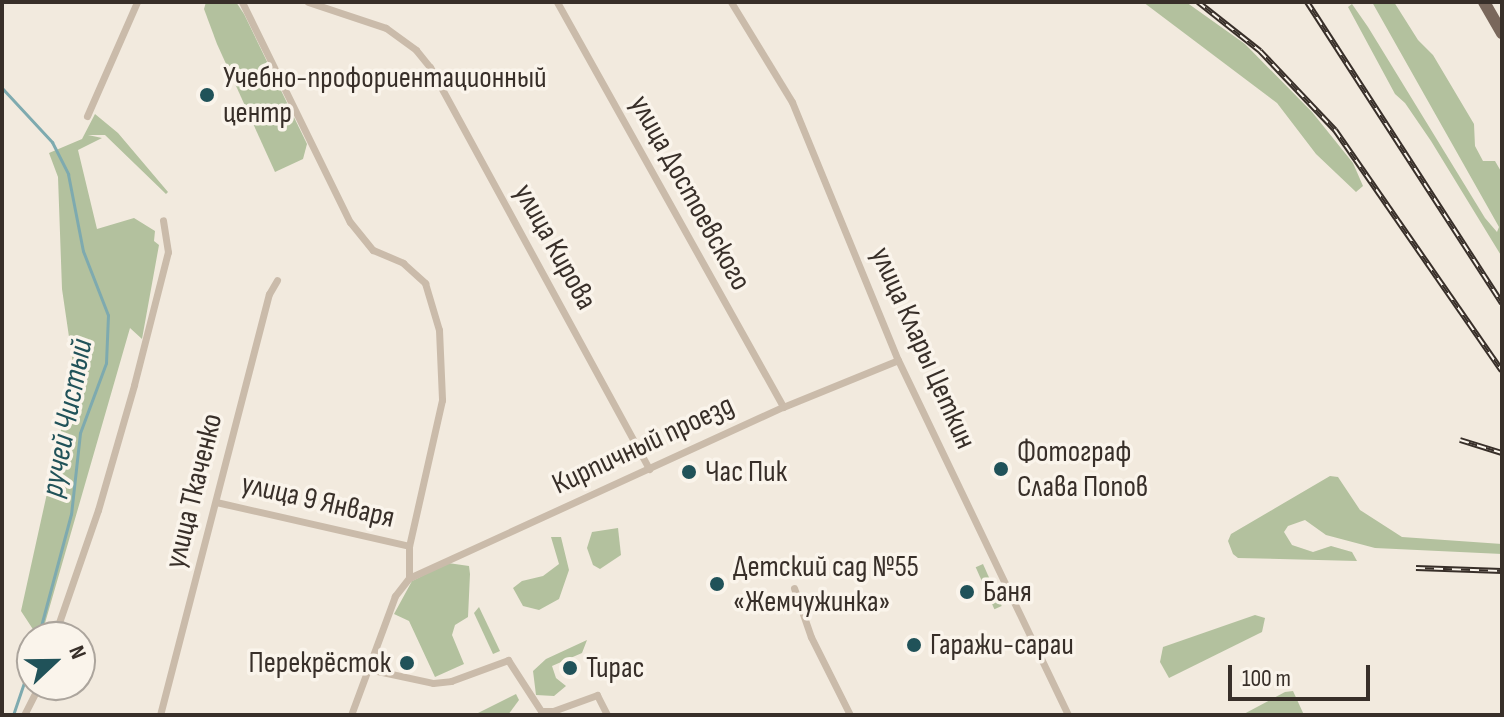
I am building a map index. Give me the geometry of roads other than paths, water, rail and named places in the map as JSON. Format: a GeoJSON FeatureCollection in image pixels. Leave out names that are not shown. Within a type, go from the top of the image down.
{"type":"FeatureCollection","features":[{"type":"Feature","properties":{"kind":"main road"},"geometry":{"type":"LineString","coordinates":[[1484,2],[1502,33]]}},
{"type":"Feature","properties":{"kind":"street"},"geometry":{"type":"LineString","coordinates":[[87,116],[137,2]]}},
{"type":"Feature","properties":{"kind":"street","name":"улица 9 Января"},"geometry":{"type":"LineString","coordinates":[[242,2],[350,222],[373,250],[413,271],[425,283],[432,299],[439,330],[442,400],[409,546],[409,578]]}},
{"type":"Feature","properties":{"kind":"street","name":"улица Кирова"},"geometry":{"type":"LineString","coordinates":[[308,2],[386,28],[416,50],[430,67],[649,469]]}},
{"type":"Feature","properties":{"kind":"street","name":"улица Достоевского"},"geometry":{"type":"LineString","coordinates":[[557,2],[783,407]]}},
{"type":"Feature","properties":{"kind":"street","name":"улица Клары Цеткин"},"geometry":{"type":"LineString","coordinates":[[731,2],[792,102],[898,360],[1068,715]]}},
{"type":"Feature","properties":{"kind":"street"},"geometry":{"type":"LineString","coordinates":[[60,621],[98,510],[134,385],[168,252],[163,220]]}},
{"type":"Feature","properties":{"kind":"street","name":"улица Ткаченко"},"geometry":{"type":"LineString","coordinates":[[160,715],[269,294],[277,280]]}},
{"type":"Feature","properties":{"kind":"street","name":"Кирпичный проезд"},"geometry":{"type":"LineString","coordinates":[[409,578],[783,407],[898,360]]}},
{"type":"Feature","properties":{"kind":"street","name":"улица 9 Января"},"geometry":{"type":"LineString","coordinates":[[216,502],[409,546]]}},
{"type":"Feature","properties":{"kind":"street"},"geometry":{"type":"LineString","coordinates":[[351,715],[395,596],[409,578]]}},
{"type":"Feature","properties":{"kind":"street"},"geometry":{"type":"LineString","coordinates":[[794,588],[811,637],[850,715]]}},
{"type":"Feature","properties":{"kind":"street"},"geometry":{"type":"LineString","coordinates":[[368,669],[433,683],[451,681],[508,660],[541,711],[553,711],[597,695],[607,715]]}},
{"type":"Feature","properties":{"kind":"waterway","name":"ручей Чистый"},"geometry":{"type":"LineString","coordinates":[[2,88],[52,142],[68,174],[83,251],[108,315],[106,363],[80,433],[71,514],[42,621]]}},
{"type":"Feature","properties":{"kind":"waterway","name":"ручей Чистый"},"geometry":{"type":"LineString","coordinates":[[13,715],[18,701]]}},
{"type":"Feature","properties":{"kind":"railway"},"geometry":{"type":"LineString","coordinates":[[1198,2],[1260,51],[1335,130],[1502,371]]}},
{"type":"Feature","properties":{"kind":"railway"},"geometry":{"type":"LineString","coordinates":[[1307,2],[1502,304]]}},
{"type":"Feature","properties":{"kind":"railway"},"geometry":{"type":"LineString","coordinates":[[1460,440],[1502,453]]}},
{"type":"Feature","properties":{"kind":"railway"},"geometry":{"type":"LineString","coordinates":[[1416,568],[1502,571]]}},
{"type":"Feature","properties":{"kind":"place","name":"Учебно-профориентационный центр"},"geometry":{"type":"Point","coordinates":[207,95]}},
{"type":"Feature","properties":{"kind":"place","name":"Фотограф Слава Попов"},"geometry":{"type":"Point","coordinates":[1001,469]}},
{"type":"Feature","properties":{"kind":"place","name":"Час Пик"},"geometry":{"type":"Point","coordinates":[689,472]}},
{"type":"Feature","properties":{"kind":"place","name":"Детский сад №55 «Жемчужинка»"},"geometry":{"type":"Point","coordinates":[717,584]}},
{"type":"Feature","properties":{"kind":"place","name":"Баня"},"geometry":{"type":"Point","coordinates":[967,592]}},
{"type":"Feature","properties":{"kind":"place","name":"Гаражи-сараи"},"geometry":{"type":"Point","coordinates":[914,645]}},
{"type":"Feature","properties":{"kind":"place","name":"Перекрёсток"},"geometry":{"type":"Point","coordinates":[407,663]}},
{"type":"Feature","properties":{"kind":"place","name":"Тирас"},"geometry":{"type":"Point","coordinates":[570,668]}}]}
